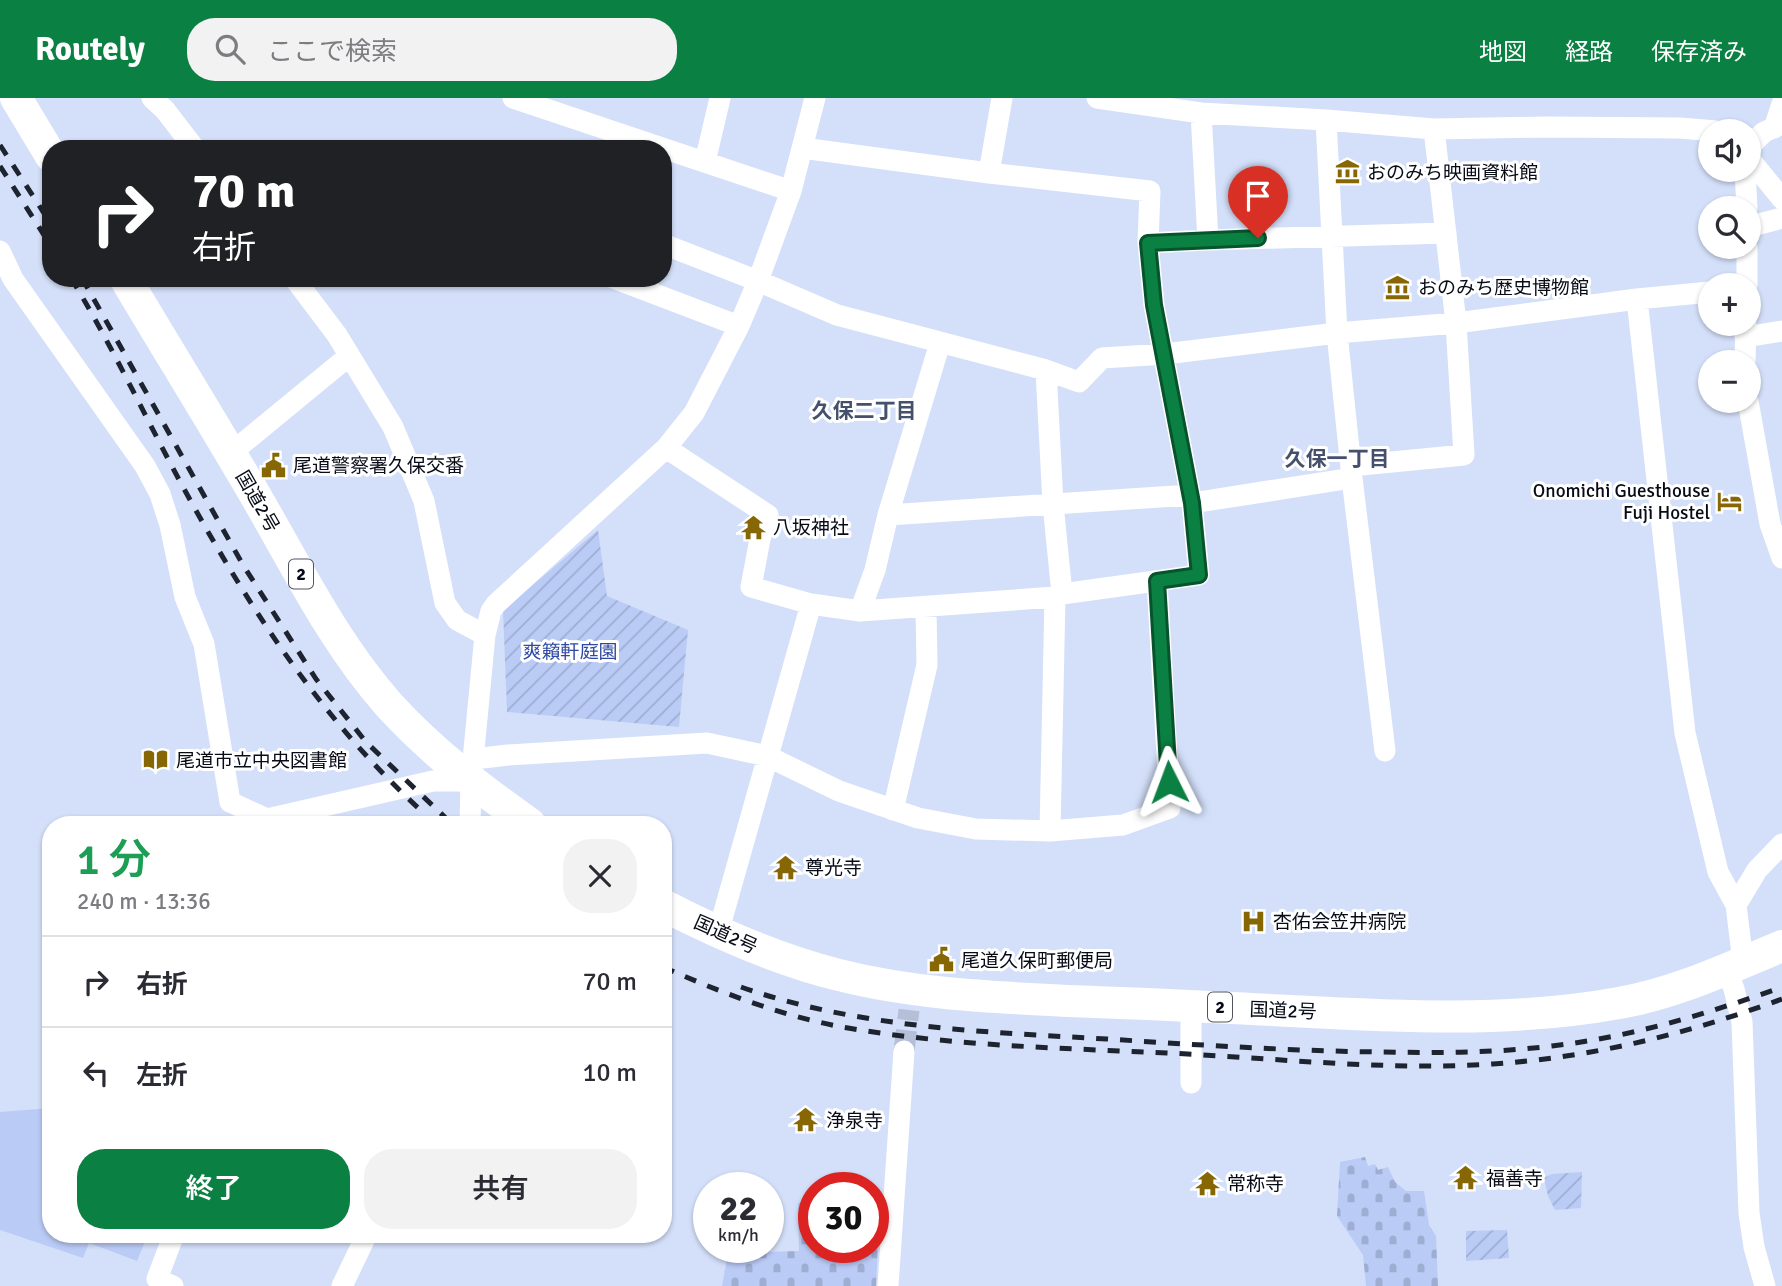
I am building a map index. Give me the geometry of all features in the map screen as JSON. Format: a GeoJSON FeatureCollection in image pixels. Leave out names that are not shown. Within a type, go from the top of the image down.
{"type":"FeatureCollection","features":[{"type":"Feature","properties":{"kind":"highway"},"geometry":{"type":"LineString","coordinates":[[16,98],[42,141]]}},
{"type":"Feature","properties":{"kind":"highway","name":"国道2号"},"geometry":{"type":"LineString","coordinates":[[130,287],[341,644],[390,705],[438,754],[472,770],[521,816]]}},
{"type":"Feature","properties":{"kind":"highway","name":"国道2号"},"geometry":{"type":"LineString","coordinates":[[672,910],[718,933],[910,1000],[1019,999],[1417,1015],[1535,1014],[1578,1010],[1648,997],[1782,946]]}},
{"type":"Feature","properties":{"kind":"street"},"geometry":{"type":"LineString","coordinates":[[152,98],[188,140]]}},
{"type":"Feature","properties":{"kind":"street"},"geometry":{"type":"LineString","coordinates":[[513,98],[639,140]]}},
{"type":"Feature","properties":{"kind":"street"},"geometry":{"type":"LineString","coordinates":[[705,162],[720,98]]}},
{"type":"Feature","properties":{"kind":"street"},"geometry":{"type":"LineString","coordinates":[[470,816],[485,635],[491,611],[666,448],[694,413],[739,326],[758,281],[791,191],[815,98]]}},
{"type":"Feature","properties":{"kind":"street"},"geometry":{"type":"LineString","coordinates":[[989,173],[1002,98]]}},
{"type":"Feature","properties":{"kind":"street"},"geometry":{"type":"LineString","coordinates":[[1097,98],[1201,113],[1434,129],[1557,127],[1698,130]]}},
{"type":"Feature","properties":{"kind":"street"},"geometry":{"type":"LineString","coordinates":[[1761,135],[1778,126],[1782,104]]}},
{"type":"Feature","properties":{"kind":"street"},"geometry":{"type":"LineString","coordinates":[[1201,113],[1209,240]]}},
{"type":"Feature","properties":{"kind":"street"},"geometry":{"type":"LineString","coordinates":[[1326,120],[1337,333],[1385,751]]}},
{"type":"Feature","properties":{"kind":"street"},"geometry":{"type":"LineString","coordinates":[[888,515],[1054,504],[1191,499],[1464,455],[1456,323],[1434,129]]}},
{"type":"Feature","properties":{"kind":"street"},"geometry":{"type":"LineString","coordinates":[[666,448],[768,515],[751,587],[811,604],[860,611],[926,608],[1059,595],[1199,575],[1191,499],[1154,305],[1148,243],[1150,191],[802,148]]}},
{"type":"Feature","properties":{"kind":"street"},"geometry":{"type":"LineString","coordinates":[[672,151],[791,191]]}},
{"type":"Feature","properties":{"kind":"street"},"geometry":{"type":"LineString","coordinates":[[1761,174],[1782,199]]}},
{"type":"Feature","properties":{"kind":"street"},"geometry":{"type":"LineString","coordinates":[[1761,224],[1782,218]]}},
{"type":"Feature","properties":{"kind":"street"},"geometry":{"type":"LineString","coordinates":[[1148,243],[1446,233]]}},
{"type":"Feature","properties":{"kind":"street"},"geometry":{"type":"LineString","coordinates":[[672,248],[838,315],[1046,370],[1079,382],[1102,358],[1165,354],[1337,333],[1456,323],[1698,293]]}},
{"type":"Feature","properties":{"kind":"street"},"geometry":{"type":"LineString","coordinates":[[0,251],[13,279],[145,466],[160,494],[170,525],[185,597],[204,644],[230,802],[254,816]]}},
{"type":"Feature","properties":{"kind":"street"},"geometry":{"type":"LineString","coordinates":[[301,287],[337,335],[393,427],[424,501],[445,603],[457,620],[485,635]]}},
{"type":"Feature","properties":{"kind":"street"},"geometry":{"type":"LineString","coordinates":[[637,287],[739,326]]}},
{"type":"Feature","properties":{"kind":"street"},"geometry":{"type":"LineString","coordinates":[[1637,299],[1685,733],[1718,872],[1736,905]]}},
{"type":"Feature","properties":{"kind":"street"},"geometry":{"type":"LineString","coordinates":[[1761,331],[1782,331]]}},
{"type":"Feature","properties":{"kind":"street"},"geometry":{"type":"LineString","coordinates":[[860,611],[875,570],[888,515],[940,343]]}},
{"type":"Feature","properties":{"kind":"street"},"geometry":{"type":"LineString","coordinates":[[230,453],[349,356]]}},
{"type":"Feature","properties":{"kind":"street"},"geometry":{"type":"LineString","coordinates":[[1046,370],[1059,595],[1050,831]]}},
{"type":"Feature","properties":{"kind":"street"},"geometry":{"type":"LineString","coordinates":[[1751,413],[1782,558]]}},
{"type":"Feature","properties":{"kind":"street"},"geometry":{"type":"LineString","coordinates":[[290,816],[433,781],[472,770],[508,755],[707,743],[767,756],[839,791],[918,818],[976,829],[1050,831],[1123,825],[1170,808],[1157,581]]}},
{"type":"Feature","properties":{"kind":"street"},"geometry":{"type":"LineString","coordinates":[[718,933],[811,604]]}},
{"type":"Feature","properties":{"kind":"street"},"geometry":{"type":"LineString","coordinates":[[893,810],[927,665],[926,608]]}},
{"type":"Feature","properties":{"kind":"street"},"geometry":{"type":"LineString","coordinates":[[1765,1286],[1754,1247],[1749,1213],[1742,1022],[1734,989],[1736,905],[1757,870],[1782,845]]}},
{"type":"Feature","properties":{"kind":"street"},"geometry":{"type":"LineString","coordinates":[[1191,1006],[1191,1083]]}},
{"type":"Feature","properties":{"kind":"street"},"geometry":{"type":"LineString","coordinates":[[888,1286],[904,1051]]}},
{"type":"Feature","properties":{"kind":"street"},"geometry":{"type":"LineString","coordinates":[[171,1243],[157,1279],[173,1286]]}},
{"type":"Feature","properties":{"kind":"street"},"geometry":{"type":"LineString","coordinates":[[342,1286],[364,1243]]}},
{"type":"Feature","properties":{"kind":"green space","name":"爽籟軒庭園"},"geometry":{"type":"Polygon","coordinates":[[[598,530],[607,596],[688,630],[679,727],[507,712],[503,610],[598,530]]]}},
{"type":"Feature","properties":{"kind":"green space"},"geometry":{"type":"Polygon","coordinates":[[[42,1109],[42,1243],[89,1243],[83,1258],[0,1230],[0,1112],[42,1109]]]}},
{"type":"Feature","properties":{"kind":"green space"},"geometry":{"type":"Polygon","coordinates":[[[1365,1157],[1368,1166],[1375,1164],[1378,1170],[1388,1167],[1395,1182],[1406,1191],[1424,1191],[1429,1225],[1436,1236],[1438,1286],[1366,1286],[1363,1255],[1337,1216],[1340,1162],[1365,1157]]]}},
{"type":"Feature","properties":{"kind":"green space"},"geometry":{"type":"Polygon","coordinates":[[[1582,1172],[1581,1208],[1555,1210],[1544,1178],[1552,1174],[1582,1172]]]}},
{"type":"Feature","properties":{"kind":"green space"},"geometry":{"type":"Polygon","coordinates":[[[1507,1230],[1509,1258],[1466,1261],[1466,1231],[1507,1230]]]}},
{"type":"Feature","properties":{"kind":"green space"},"geometry":{"type":"Polygon","coordinates":[[[89,1243],[144,1243],[137,1261],[89,1243]]]}},
{"type":"Feature","properties":{"kind":"green space"},"geometry":{"type":"Polygon","coordinates":[[[784,1251],[798,1251],[798,1263],[877,1263],[876,1286],[722,1286],[726,1263],[784,1263],[784,1251]]]}},
{"type":"Feature","properties":{"kind":"tunnel"},"geometry":{"type":"LineString","coordinates":[[904,1051],[909,1010]]}},
{"type":"Feature","properties":{"kind":"railway"},"geometry":{"type":"LineString","coordinates":[[0,145],[42,210]]}},
{"type":"Feature","properties":{"kind":"railway"},"geometry":{"type":"LineString","coordinates":[[0,166],[42,232]]}},
{"type":"Feature","properties":{"kind":"railway"},"geometry":{"type":"LineString","coordinates":[[76,287],[194,507],[243,591],[297,671],[327,709],[358,746],[426,815]]}},
{"type":"Feature","properties":{"kind":"railway"},"geometry":{"type":"LineString","coordinates":[[87,287],[243,565],[316,679],[366,742],[444,816]]}},
{"type":"Feature","properties":{"kind":"railway"},"geometry":{"type":"LineString","coordinates":[[672,971],[777,1011],[848,1028],[888,1034],[1007,1045],[1371,1065],[1452,1066],[1567,1056],[1675,1033],[1782,999]]}},
{"type":"Feature","properties":{"kind":"railway"},"geometry":{"type":"LineString","coordinates":[[741,987],[830,1011],[922,1026],[1245,1047],[1425,1052],[1531,1048],[1611,1037],[1697,1015],[1782,987]]}},
{"type":"Feature","properties":{"kind":"place","name":"おのみち映画資料館"},"geometry":{"type":"Point","coordinates":[1347,172]}},
{"type":"Feature","properties":{"kind":"place","name":"おのみち歴史博物館"},"geometry":{"type":"Point","coordinates":[1398,287]}},
{"type":"Feature","properties":{"kind":"place","name":"尾道警察署久保交番"},"geometry":{"type":"Point","coordinates":[273,465]}},
{"type":"Feature","properties":{"kind":"place","name":"Onomichi Guesthouse Fuji Hostel"},"geometry":{"type":"Point","coordinates":[1730,501]}},
{"type":"Feature","properties":{"kind":"place","name":"八坂神社"},"geometry":{"type":"Point","coordinates":[753,527]}},
{"type":"Feature","properties":{"kind":"place","name":"尾道市立中央図書館"},"geometry":{"type":"Point","coordinates":[156,760]}},
{"type":"Feature","properties":{"kind":"place","name":"尊光寺"},"geometry":{"type":"Point","coordinates":[785,867]}},
{"type":"Feature","properties":{"kind":"place","name":"杏佑会笠井病院"},"geometry":{"type":"Point","coordinates":[1253,921]}},
{"type":"Feature","properties":{"kind":"place","name":"尾道久保町郵便局"},"geometry":{"type":"Point","coordinates":[941,960]}},
{"type":"Feature","properties":{"kind":"place","name":"浄泉寺"},"geometry":{"type":"Point","coordinates":[806,1120]}},
{"type":"Feature","properties":{"kind":"place","name":"福善寺"},"geometry":{"type":"Point","coordinates":[1466,1178]}},
{"type":"Feature","properties":{"kind":"place","name":"常称寺"},"geometry":{"type":"Point","coordinates":[1207,1183]}},
{"type":"Feature","properties":{"kind":"district","name":"久保二丁目"},"geometry":{"type":"Point","coordinates":[864,411]}},
{"type":"Feature","properties":{"kind":"district","name":"久保一丁目"},"geometry":{"type":"Point","coordinates":[1337,459]}},
{"type":"Feature","properties":{"kind":"route"},"geometry":{"type":"LineString","coordinates":[[1169,782],[1157,581],[1199,575],[1192,503],[1154,305],[1148,243],[1258,238]]}}]}
